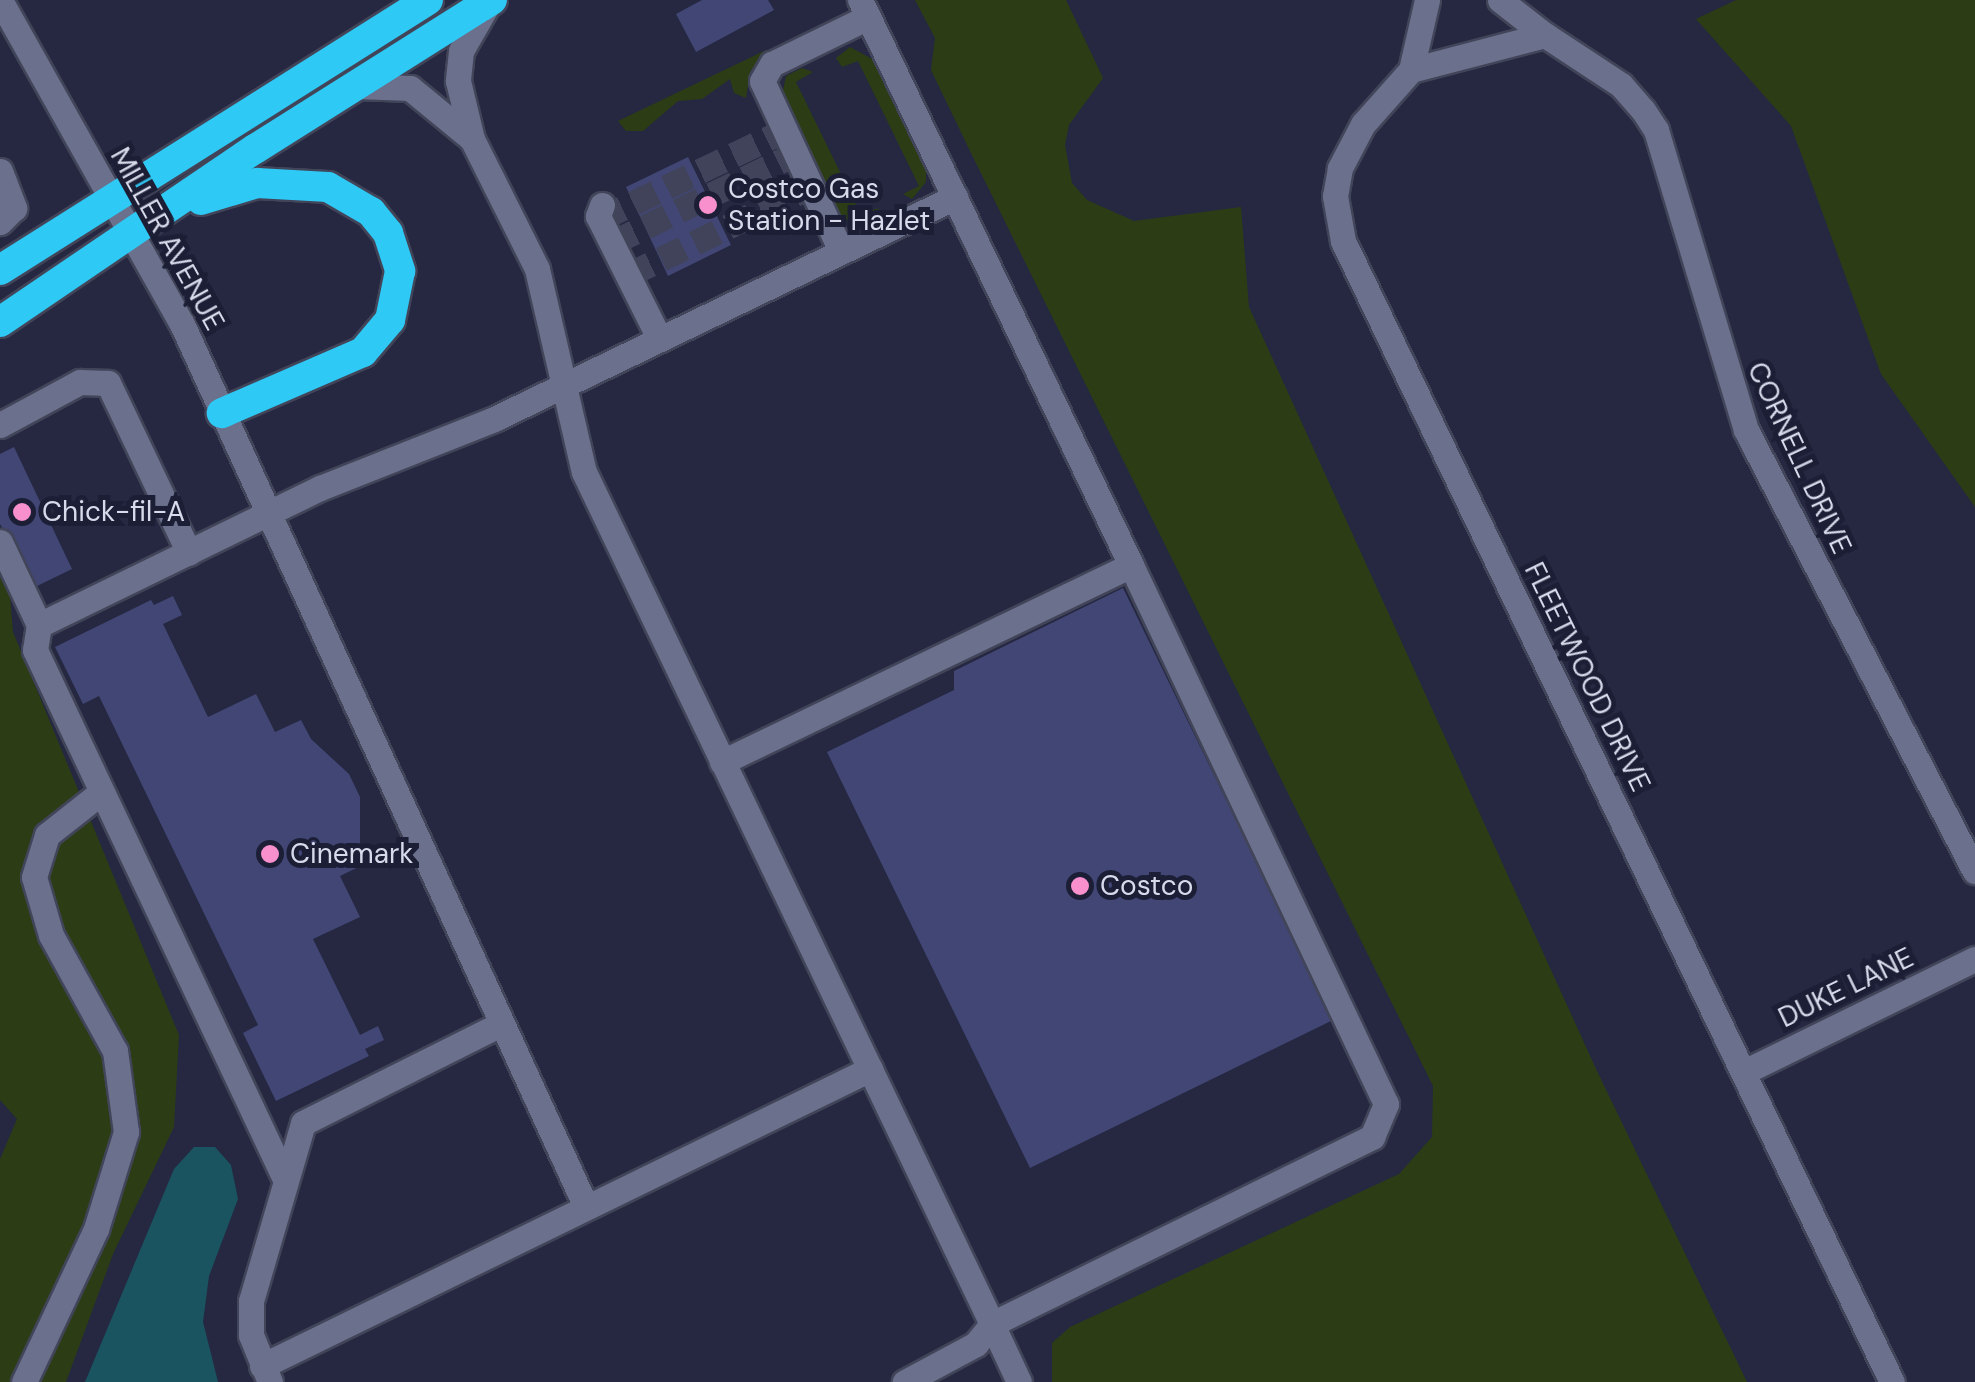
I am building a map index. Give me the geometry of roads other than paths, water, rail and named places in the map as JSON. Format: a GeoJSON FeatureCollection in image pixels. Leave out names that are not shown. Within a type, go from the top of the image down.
{"type":"FeatureCollection","features":[{"type":"Feature","properties":{"kind":"highway"},"geometry":{"type":"LineString","coordinates":[[0,270],[428,0]]}},
{"type":"Feature","properties":{"kind":"highway"},"geometry":{"type":"LineString","coordinates":[[0,322],[134,237],[353,86],[492,0]]}},
{"type":"Feature","properties":{"kind":"highway"},"geometry":{"type":"LineString","coordinates":[[170,210],[257,183],[328,187],[372,212],[396,250],[398,296],[390,320],[363,352],[222,413]]}},
{"type":"Feature","properties":{"kind":"street","name":"MILLER AVENUE"},"geometry":{"type":"LineString","coordinates":[[0,0],[134,237],[222,413],[264,515],[586,1208]]}},
{"type":"Feature","properties":{"kind":"street"},"geometry":{"type":"LineString","coordinates":[[492,0],[461,52],[458,82],[472,138],[537,269],[562,385],[599,511],[1019,1382]]}},
{"type":"Feature","properties":{"kind":"street"},"geometry":{"type":"LineString","coordinates":[[1427,0],[1411,70],[1544,35]]}},
{"type":"Feature","properties":{"kind":"street","name":"CORNELL DRIVE"},"geometry":{"type":"LineString","coordinates":[[1500,0],[1620,86],[1656,130],[1746,430],[1975,871]]}},
{"type":"Feature","properties":{"kind":"street"},"geometry":{"type":"LineString","coordinates":[[841,252],[779,120],[764,76],[772,64],[812,44],[864,9],[1386,1104],[1372,1137],[992,1324],[976,1344],[904,1382]]}},
{"type":"Feature","properties":{"kind":"street","name":"FLEETWOOD DRIVE"},"geometry":{"type":"LineString","coordinates":[[1411,70],[1385,94],[1346,152],[1335,196],[1343,241],[1892,1382]]}},
{"type":"Feature","properties":{"kind":"street"},"geometry":{"type":"LineString","coordinates":[[353,86],[410,88],[472,138]]}},
{"type":"Feature","properties":{"kind":"street"},"geometry":{"type":"LineString","coordinates":[[0,171],[14,208],[0,222]]}},
{"type":"Feature","properties":{"kind":"street"},"geometry":{"type":"LineString","coordinates":[[39,625],[264,515],[562,385],[954,197]]}},
{"type":"Feature","properties":{"kind":"street"},"geometry":{"type":"LineString","coordinates":[[602,205],[600,219],[660,338]]}},
{"type":"Feature","properties":{"kind":"street"},"geometry":{"type":"LineString","coordinates":[[0,425],[80,382],[108,384],[188,553]]}},
{"type":"Feature","properties":{"kind":"street"},"geometry":{"type":"LineString","coordinates":[[0,542],[39,625],[35,650],[99,794],[285,1179]]}},
{"type":"Feature","properties":{"kind":"street"},"geometry":{"type":"LineString","coordinates":[[722,762],[1131,565]]}},
{"type":"Feature","properties":{"kind":"street"},"geometry":{"type":"LineString","coordinates":[[24,1382],[96,1229],[126,1132],[115,1052],[51,935],[34,878],[47,835],[99,794]]}},
{"type":"Feature","properties":{"kind":"street","name":"DUKE LANE"},"geometry":{"type":"LineString","coordinates":[[1744,1072],[1975,958]]}},
{"type":"Feature","properties":{"kind":"street"},"geometry":{"type":"LineString","coordinates":[[501,1024],[311,1115],[298,1131],[250,1301],[251,1334],[266,1374],[586,1208],[870,1069]]}},
{"type":"Feature","properties":{"kind":"tunnel"},"geometry":{"type":"LineString","coordinates":[[600,219],[784,131]]}},
{"type":"Feature","properties":{"kind":"tunnel"},"geometry":{"type":"LineString","coordinates":[[612,243],[795,154]]}},
{"type":"Feature","properties":{"kind":"tunnel"},"geometry":{"type":"LineString","coordinates":[[628,275],[810,187]]}},
{"type":"Feature","properties":{"kind":"place","name":"Costco Gas Station - Hazlet"},"geometry":{"type":"Point","coordinates":[708,205]}},
{"type":"Feature","properties":{"kind":"place","name":"Chick-fil-A"},"geometry":{"type":"Point","coordinates":[22,512]}},
{"type":"Feature","properties":{"kind":"place","name":"Cinemark"},"geometry":{"type":"Point","coordinates":[270,854]}},
{"type":"Feature","properties":{"kind":"place","name":"Costco"},"geometry":{"type":"Point","coordinates":[1080,886]}}]}
